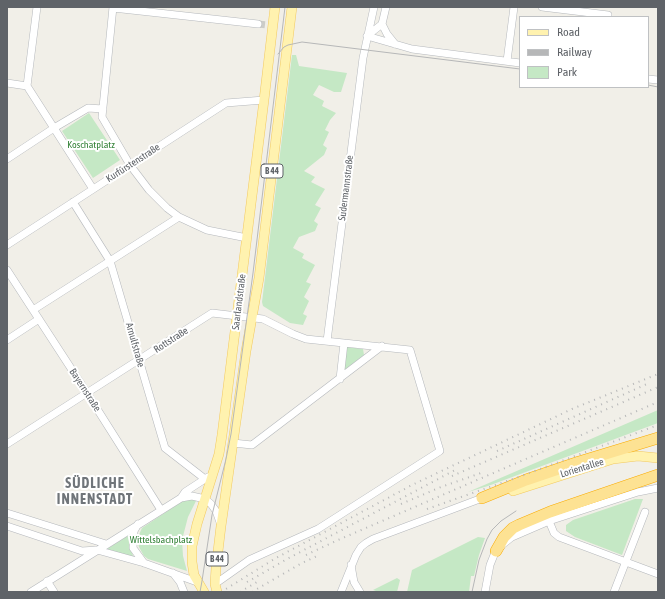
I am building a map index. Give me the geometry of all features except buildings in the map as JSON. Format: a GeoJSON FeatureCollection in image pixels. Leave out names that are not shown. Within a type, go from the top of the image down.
{"type":"FeatureCollection","features":[{"type":"Feature","properties":{"kind":"highway"},"geometry":{"type":"LineString","coordinates":[[482,498],[533,478],[612,451],[658,438]]}},
{"type":"Feature","properties":{"kind":"highway"},"geometry":{"type":"LineString","coordinates":[[496,551],[504,537],[513,528],[519,525],[550,512],[658,475]]}},
{"type":"Feature","properties":{"kind":"main road","name":"Saarlandstraße"},"geometry":{"type":"LineString","coordinates":[[204,592],[197,582],[192,566],[192,546],[197,524],[213,473],[222,435],[264,100],[270,25],[275,7]]}},
{"type":"Feature","properties":{"kind":"main road","name":"Saarlandstraße"},"geometry":{"type":"LineString","coordinates":[[216,588],[216,568],[221,526],[246,352],[259,278],[292,7]]}},
{"type":"Feature","properties":{"kind":"main road","name":"Lorientallee"},"geometry":{"type":"LineString","coordinates":[[509,492],[571,471],[613,459],[638,456],[658,458]]}},
{"type":"Feature","properties":{"kind":"street"},"geometry":{"type":"LineString","coordinates":[[37,7],[27,86],[93,189]]}},
{"type":"Feature","properties":{"kind":"street"},"geometry":{"type":"LineString","coordinates":[[247,238],[207,230],[179,217],[167,208],[149,190],[130,165],[102,117],[113,7],[258,24]]}},
{"type":"Feature","properties":{"kind":"street","name":"Sudermannstraße"},"geometry":{"type":"LineString","coordinates":[[326,341],[363,58],[374,7]]}},
{"type":"Feature","properties":{"kind":"street"},"geometry":{"type":"LineString","coordinates":[[367,36],[382,24],[386,14],[386,7]]}},
{"type":"Feature","properties":{"kind":"street"},"geometry":{"type":"LineString","coordinates":[[507,61],[514,7]]}},
{"type":"Feature","properties":{"kind":"street"},"geometry":{"type":"LineString","coordinates":[[542,7],[608,16]]}},
{"type":"Feature","properties":{"kind":"street"},"geometry":{"type":"LineString","coordinates":[[382,24],[387,34],[395,44]]}},
{"type":"Feature","properties":{"kind":"street"},"geometry":{"type":"LineString","coordinates":[[367,36],[412,49],[519,63]]}},
{"type":"Feature","properties":{"kind":"street"},"geometry":{"type":"LineString","coordinates":[[7,84],[27,86]]}},
{"type":"Feature","properties":{"kind":"street","name":"Kurfürstenstraße"},"geometry":{"type":"LineString","coordinates":[[7,245],[226,103],[264,100]]}},
{"type":"Feature","properties":{"kind":"street"},"geometry":{"type":"LineString","coordinates":[[7,159],[88,108],[103,109]]}},
{"type":"Feature","properties":{"kind":"street","name":"Arnulfstraße"},"geometry":{"type":"LineString","coordinates":[[73,202],[110,261],[165,448],[205,479]]}},
{"type":"Feature","properties":{"kind":"street"},"geometry":{"type":"LineString","coordinates":[[33,310],[179,217]]}},
{"type":"Feature","properties":{"kind":"street","name":"Bayernstraße"},"geometry":{"type":"LineString","coordinates":[[7,270],[88,394],[161,510]]}},
{"type":"Feature","properties":{"kind":"street","name":"Rottstraße"},"geometry":{"type":"LineString","coordinates":[[7,444],[88,394],[212,312],[263,319],[306,339],[410,350],[440,452],[318,528],[249,560],[216,588]]}},
{"type":"Feature","properties":{"kind":"street"},"geometry":{"type":"LineString","coordinates":[[7,340],[39,319]]}},
{"type":"Feature","properties":{"kind":"street"},"geometry":{"type":"LineString","coordinates":[[340,379],[344,343]]}},
{"type":"Feature","properties":{"kind":"street"},"geometry":{"type":"LineString","coordinates":[[233,443],[252,445],[382,346]]}},
{"type":"Feature","properties":{"kind":"street"},"geometry":{"type":"LineString","coordinates":[[181,498],[185,492],[213,473]]}},
{"type":"Feature","properties":{"kind":"street"},"geometry":{"type":"LineString","coordinates":[[485,592],[490,565],[496,551],[521,532],[549,521],[638,492],[658,488]]}},
{"type":"Feature","properties":{"kind":"street"},"geometry":{"type":"LineString","coordinates":[[341,592],[356,554],[361,547],[373,539],[482,498],[509,492]]}},
{"type":"Feature","properties":{"kind":"street"},"geometry":{"type":"LineString","coordinates":[[31,592],[181,498],[192,496],[205,499],[213,507],[221,526]]}},
{"type":"Feature","properties":{"kind":"street"},"geometry":{"type":"LineString","coordinates":[[614,592],[644,512]]}},
{"type":"Feature","properties":{"kind":"street"},"geometry":{"type":"LineString","coordinates":[[7,513],[106,544]]}},
{"type":"Feature","properties":{"kind":"street"},"geometry":{"type":"LineString","coordinates":[[549,521],[554,533],[559,537],[658,574]]}},
{"type":"Feature","properties":{"kind":"street"},"geometry":{"type":"LineString","coordinates":[[138,524],[134,531],[133,548],[144,563]]}},
{"type":"Feature","properties":{"kind":"street"},"geometry":{"type":"LineString","coordinates":[[7,526],[82,551],[97,550],[144,563],[173,572],[197,582]]}},
{"type":"Feature","properties":{"kind":"street"},"geometry":{"type":"LineString","coordinates":[[351,565],[354,582],[360,592]]}},
{"type":"Feature","properties":{"kind":"street"},"geometry":{"type":"LineString","coordinates":[[173,572],[180,582],[184,592]]}},
{"type":"Feature","properties":{"kind":"street"},"geometry":{"type":"LineString","coordinates":[[47,581],[54,592]]}},
{"type":"Feature","properties":{"kind":"green space"},"geometry":{"type":"Polygon","coordinates":[[[292,55],[296,55],[299,66],[347,73],[341,92],[334,92],[319,85],[313,95],[324,101],[322,106],[336,113],[330,120],[325,130],[329,132],[323,145],[327,148],[324,155],[304,171],[315,177],[311,182],[325,189],[315,205],[321,208],[314,221],[318,224],[315,231],[299,237],[293,248],[304,254],[302,258],[315,265],[306,282],[311,284],[304,297],[309,301],[303,314],[307,316],[303,325],[290,323],[263,306],[262,302],[292,55]]]}},
{"type":"Feature","properties":{"kind":"green space","name":"Koschatplatz"},"geometry":{"type":"Polygon","coordinates":[[[89,113],[120,160],[93,178],[62,131],[89,113]]]}},
{"type":"Feature","properties":{"kind":"green space"},"geometry":{"type":"Polygon","coordinates":[[[346,348],[363,349],[364,355],[343,371],[346,348]]]}},
{"type":"Feature","properties":{"kind":"green space"},"geometry":{"type":"Polygon","coordinates":[[[658,410],[658,423],[468,492],[658,410]]]}},
{"type":"Feature","properties":{"kind":"green space","name":"Wittelsbachplatz"},"geometry":{"type":"Polygon","coordinates":[[[197,499],[188,517],[182,540],[183,556],[187,571],[148,559],[144,556],[138,542],[138,537],[142,528],[184,500],[197,499]]]}},
{"type":"Feature","properties":{"kind":"green space"},"geometry":{"type":"Polygon","coordinates":[[[635,499],[643,499],[622,555],[575,537],[566,531],[566,525],[573,520],[635,499]]]}},
{"type":"Feature","properties":{"kind":"green space"},"geometry":{"type":"Polygon","coordinates":[[[130,534],[129,546],[134,558],[107,549],[130,534]]]}},
{"type":"Feature","properties":{"kind":"green space"},"geometry":{"type":"Polygon","coordinates":[[[478,537],[485,538],[474,576],[471,576],[469,592],[407,592],[412,570],[478,537]]]}},
{"type":"Feature","properties":{"kind":"green space"},"geometry":{"type":"Polygon","coordinates":[[[397,578],[400,580],[397,592],[379,592],[373,590],[397,578]]]}},
{"type":"Feature","properties":{"kind":"tunnel"},"geometry":{"type":"LineString","coordinates":[[258,24],[267,25]]}},
{"type":"Feature","properties":{"kind":"tram line"},"geometry":{"type":"LineString","coordinates":[[200,592],[212,515],[231,434],[253,273],[285,7]]}},
{"type":"Feature","properties":{"kind":"tram line"},"geometry":{"type":"LineString","coordinates":[[278,54],[284,47],[302,42],[519,69]]}},
{"type":"Feature","properties":{"kind":"tram line"},"geometry":{"type":"LineString","coordinates":[[649,85],[658,87]]}},
{"type":"Feature","properties":{"kind":"tram line"},"geometry":{"type":"LineString","coordinates":[[472,592],[479,560],[487,539],[492,530],[501,521],[516,511]]}},
{"type":"Feature","properties":{"kind":"railway"},"geometry":{"type":"LineString","coordinates":[[221,592],[276,558],[412,485],[572,409],[658,374]]}},
{"type":"Feature","properties":{"kind":"railway"},"geometry":{"type":"LineString","coordinates":[[497,451],[647,384]]}},
{"type":"Feature","properties":{"kind":"railway"},"geometry":{"type":"LineString","coordinates":[[452,476],[658,387]]}},
{"type":"Feature","properties":{"kind":"railway"},"geometry":{"type":"LineString","coordinates":[[306,555],[658,402]]}},
{"type":"Feature","properties":{"kind":"railway"},"geometry":{"type":"LineString","coordinates":[[427,509],[658,425]]}},
{"type":"Feature","properties":{"kind":"railway"},"geometry":{"type":"LineString","coordinates":[[247,582],[287,559],[457,469]]}},
{"type":"Feature","properties":{"kind":"railway"},"geometry":{"type":"LineString","coordinates":[[401,504],[441,487],[481,473]]}},
{"type":"Feature","properties":{"kind":"railway"},"geometry":{"type":"LineString","coordinates":[[252,592],[300,564],[317,556]]}},
{"type":"Feature","properties":{"kind":"railway"},"geometry":{"type":"LineString","coordinates":[[240,592],[257,582]]}},
{"type":"Feature","properties":{"kind":"district","name":"SÜDLICHE INNENSTADT"},"geometry":{"type":"Point","coordinates":[95,492]}}]}
